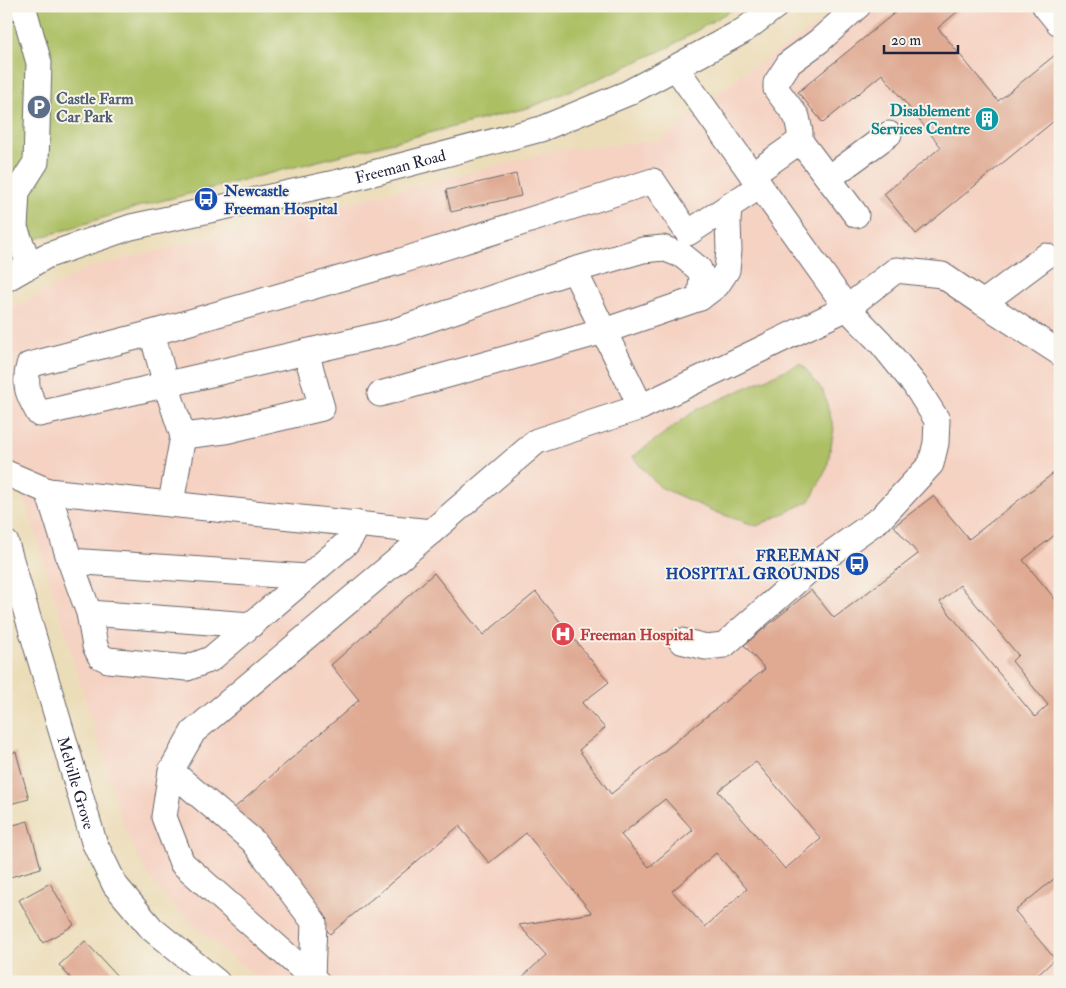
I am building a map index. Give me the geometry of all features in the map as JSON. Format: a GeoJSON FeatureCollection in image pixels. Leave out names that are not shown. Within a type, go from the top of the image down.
{"type":"FeatureCollection","features":[{"type":"Feature","properties":{"kind":"street"},"geometry":{"type":"LineString","coordinates":[[23,6],[39,63],[36,162],[17,192],[14,228],[30,266]]}},
{"type":"Feature","properties":{"kind":"street","name":"Freeman Road"},"geometry":{"type":"LineString","coordinates":[[6,279],[46,256],[131,227],[335,182],[541,129],[628,93],[676,68],[743,32],[776,6]]}},
{"type":"Feature","properties":{"kind":"street"},"geometry":{"type":"LineString","coordinates":[[856,214],[800,141],[797,117],[776,89],[776,83],[788,63],[818,41],[858,6]]}},
{"type":"Feature","properties":{"kind":"street"},"geometry":{"type":"LineString","coordinates":[[1045,6],[1060,22]]}},
{"type":"Feature","properties":{"kind":"street"},"geometry":{"type":"LineString","coordinates":[[676,68],[847,308],[881,343],[915,385],[937,420],[936,443],[931,464],[881,518],[816,564],[724,645],[706,647],[681,641]]}},
{"type":"Feature","properties":{"kind":"street"},"geometry":{"type":"LineString","coordinates":[[829,178],[889,134]]}},
{"type":"Feature","properties":{"kind":"street"},"geometry":{"type":"LineString","coordinates":[[700,298],[702,277],[699,269],[683,256],[664,248],[643,250],[574,270],[392,332],[40,414],[29,397],[26,376],[29,365],[152,333],[401,261],[653,181],[688,233],[729,206],[800,141]]}},
{"type":"Feature","properties":{"kind":"street"},"geometry":{"type":"LineString","coordinates":[[380,394],[604,331],[700,298],[717,285],[728,270],[729,206]]}},
{"type":"Feature","properties":{"kind":"street"},"geometry":{"type":"LineString","coordinates":[[983,303],[1046,256]]}},
{"type":"Feature","properties":{"kind":"street"},"geometry":{"type":"LineString","coordinates":[[574,270],[641,407]]}},
{"type":"Feature","properties":{"kind":"street"},"geometry":{"type":"LineString","coordinates":[[315,979],[182,863],[164,816],[171,770],[193,732],[537,441],[641,407],[847,308],[896,270],[942,275],[1060,353]]}},
{"type":"Feature","properties":{"kind":"street"},"geometry":{"type":"LineString","coordinates":[[152,333],[166,385],[183,436],[171,503]]}},
{"type":"Feature","properties":{"kind":"street"},"geometry":{"type":"LineString","coordinates":[[183,436],[225,431],[322,408],[306,352]]}},
{"type":"Feature","properties":{"kind":"street"},"geometry":{"type":"LineString","coordinates":[[6,473],[48,491],[431,532]]}},
{"type":"Feature","properties":{"kind":"street"},"geometry":{"type":"LineString","coordinates":[[48,491],[89,613],[95,646],[100,656],[108,660],[188,668],[211,659],[347,542],[353,534],[356,523]]}},
{"type":"Feature","properties":{"kind":"street","name":"Melville Grove"},"geometry":{"type":"LineString","coordinates":[[6,543],[94,842],[115,885],[152,928],[217,982]]}},
{"type":"Feature","properties":{"kind":"street"},"geometry":{"type":"LineString","coordinates":[[70,561],[307,577]]}},
{"type":"Feature","properties":{"kind":"street"},"geometry":{"type":"LineString","coordinates":[[89,613],[251,625]]}},
{"type":"Feature","properties":{"kind":"street"},"geometry":{"type":"LineString","coordinates":[[171,770],[253,841],[314,922],[315,979]]}},
{"type":"Feature","properties":{"kind":"shaded area","name":"Freeman Hospital"},"geometry":{"type":"Polygon","coordinates":[[[842,6],[1060,6],[1060,982],[261,982],[188,921],[150,879],[125,831],[6,437],[6,314],[8,311],[88,268],[559,150],[660,140],[745,72],[842,6]]]}},
{"type":"Feature","properties":{"kind":"green space"},"geometry":{"type":"Polygon","coordinates":[[[6,6],[738,6],[669,47],[531,107],[141,206],[36,239],[6,256],[6,6]]]}},
{"type":"Feature","properties":{"kind":"green space"},"geometry":{"type":"Polygon","coordinates":[[[801,363],[823,391],[834,429],[827,468],[810,501],[757,526],[715,512],[660,487],[632,457],[696,410],[801,363]]]}},
{"type":"Feature","properties":{"kind":"building","name":"Disablement Services Centre"},"geometry":{"type":"Polygon","coordinates":[[[903,6],[964,6],[938,28],[998,101],[1060,51],[1060,116],[916,234],[884,194],[941,147],[882,74],[823,123],[798,92],[903,6]]]}},
{"type":"Feature","properties":{"kind":"building"},"geometry":{"type":"Polygon","coordinates":[[[516,174],[521,196],[451,212],[446,190],[516,174]]]}},
{"type":"Feature","properties":{"kind":"building"},"geometry":{"type":"Polygon","coordinates":[[[1060,468],[1060,531],[1023,560],[1060,605],[1060,874],[1015,911],[1055,959],[1038,975],[1044,982],[517,982],[546,955],[519,925],[592,913],[526,833],[489,863],[459,826],[330,934],[232,810],[359,700],[331,665],[434,573],[483,635],[536,592],[609,682],[582,703],[605,728],[579,750],[611,794],[765,669],[744,645],[811,590],[834,618],[918,554],[894,526],[933,496],[969,539],[1060,468]],[[960,585],[940,602],[1035,717],[1048,705],[1012,661],[1018,655],[960,585]],[[756,762],[718,791],[785,869],[821,839],[756,762]],[[665,799],[621,835],[649,867],[693,830],[665,799]],[[716,853],[672,891],[705,927],[747,889],[716,853]]]}},
{"type":"Feature","properties":{"kind":"building"},"geometry":{"type":"Polygon","coordinates":[[[16,752],[29,799],[6,805],[6,754],[16,752]]]}},
{"type":"Feature","properties":{"kind":"building"},"geometry":{"type":"Polygon","coordinates":[[[28,821],[41,868],[7,878],[6,827],[28,821]]]}},
{"type":"Feature","properties":{"kind":"building"},"geometry":{"type":"Polygon","coordinates":[[[50,883],[74,925],[43,943],[19,900],[50,883]]]}},
{"type":"Feature","properties":{"kind":"building"},"geometry":{"type":"Polygon","coordinates":[[[85,941],[118,977],[113,982],[74,982],[59,965],[85,941]]]}},
{"type":"Feature","properties":{"kind":"place","name":"Castle Farm Car Park"},"geometry":{"type":"Point","coordinates":[39,107]}},
{"type":"Feature","properties":{"kind":"place","name":"Disablement Services Centre"},"geometry":{"type":"Point","coordinates":[987,119]}},
{"type":"Feature","properties":{"kind":"place","name":"Newcastle Freeman Hospital"},"geometry":{"type":"Point","coordinates":[206,199]}},
{"type":"Feature","properties":{"kind":"place","name":"FREEMAN HOSPITAL GROUNDS"},"geometry":{"type":"Point","coordinates":[857,564]}},
{"type":"Feature","properties":{"kind":"place","name":"Freeman Hospital"},"geometry":{"type":"Point","coordinates":[563,634]}}]}
